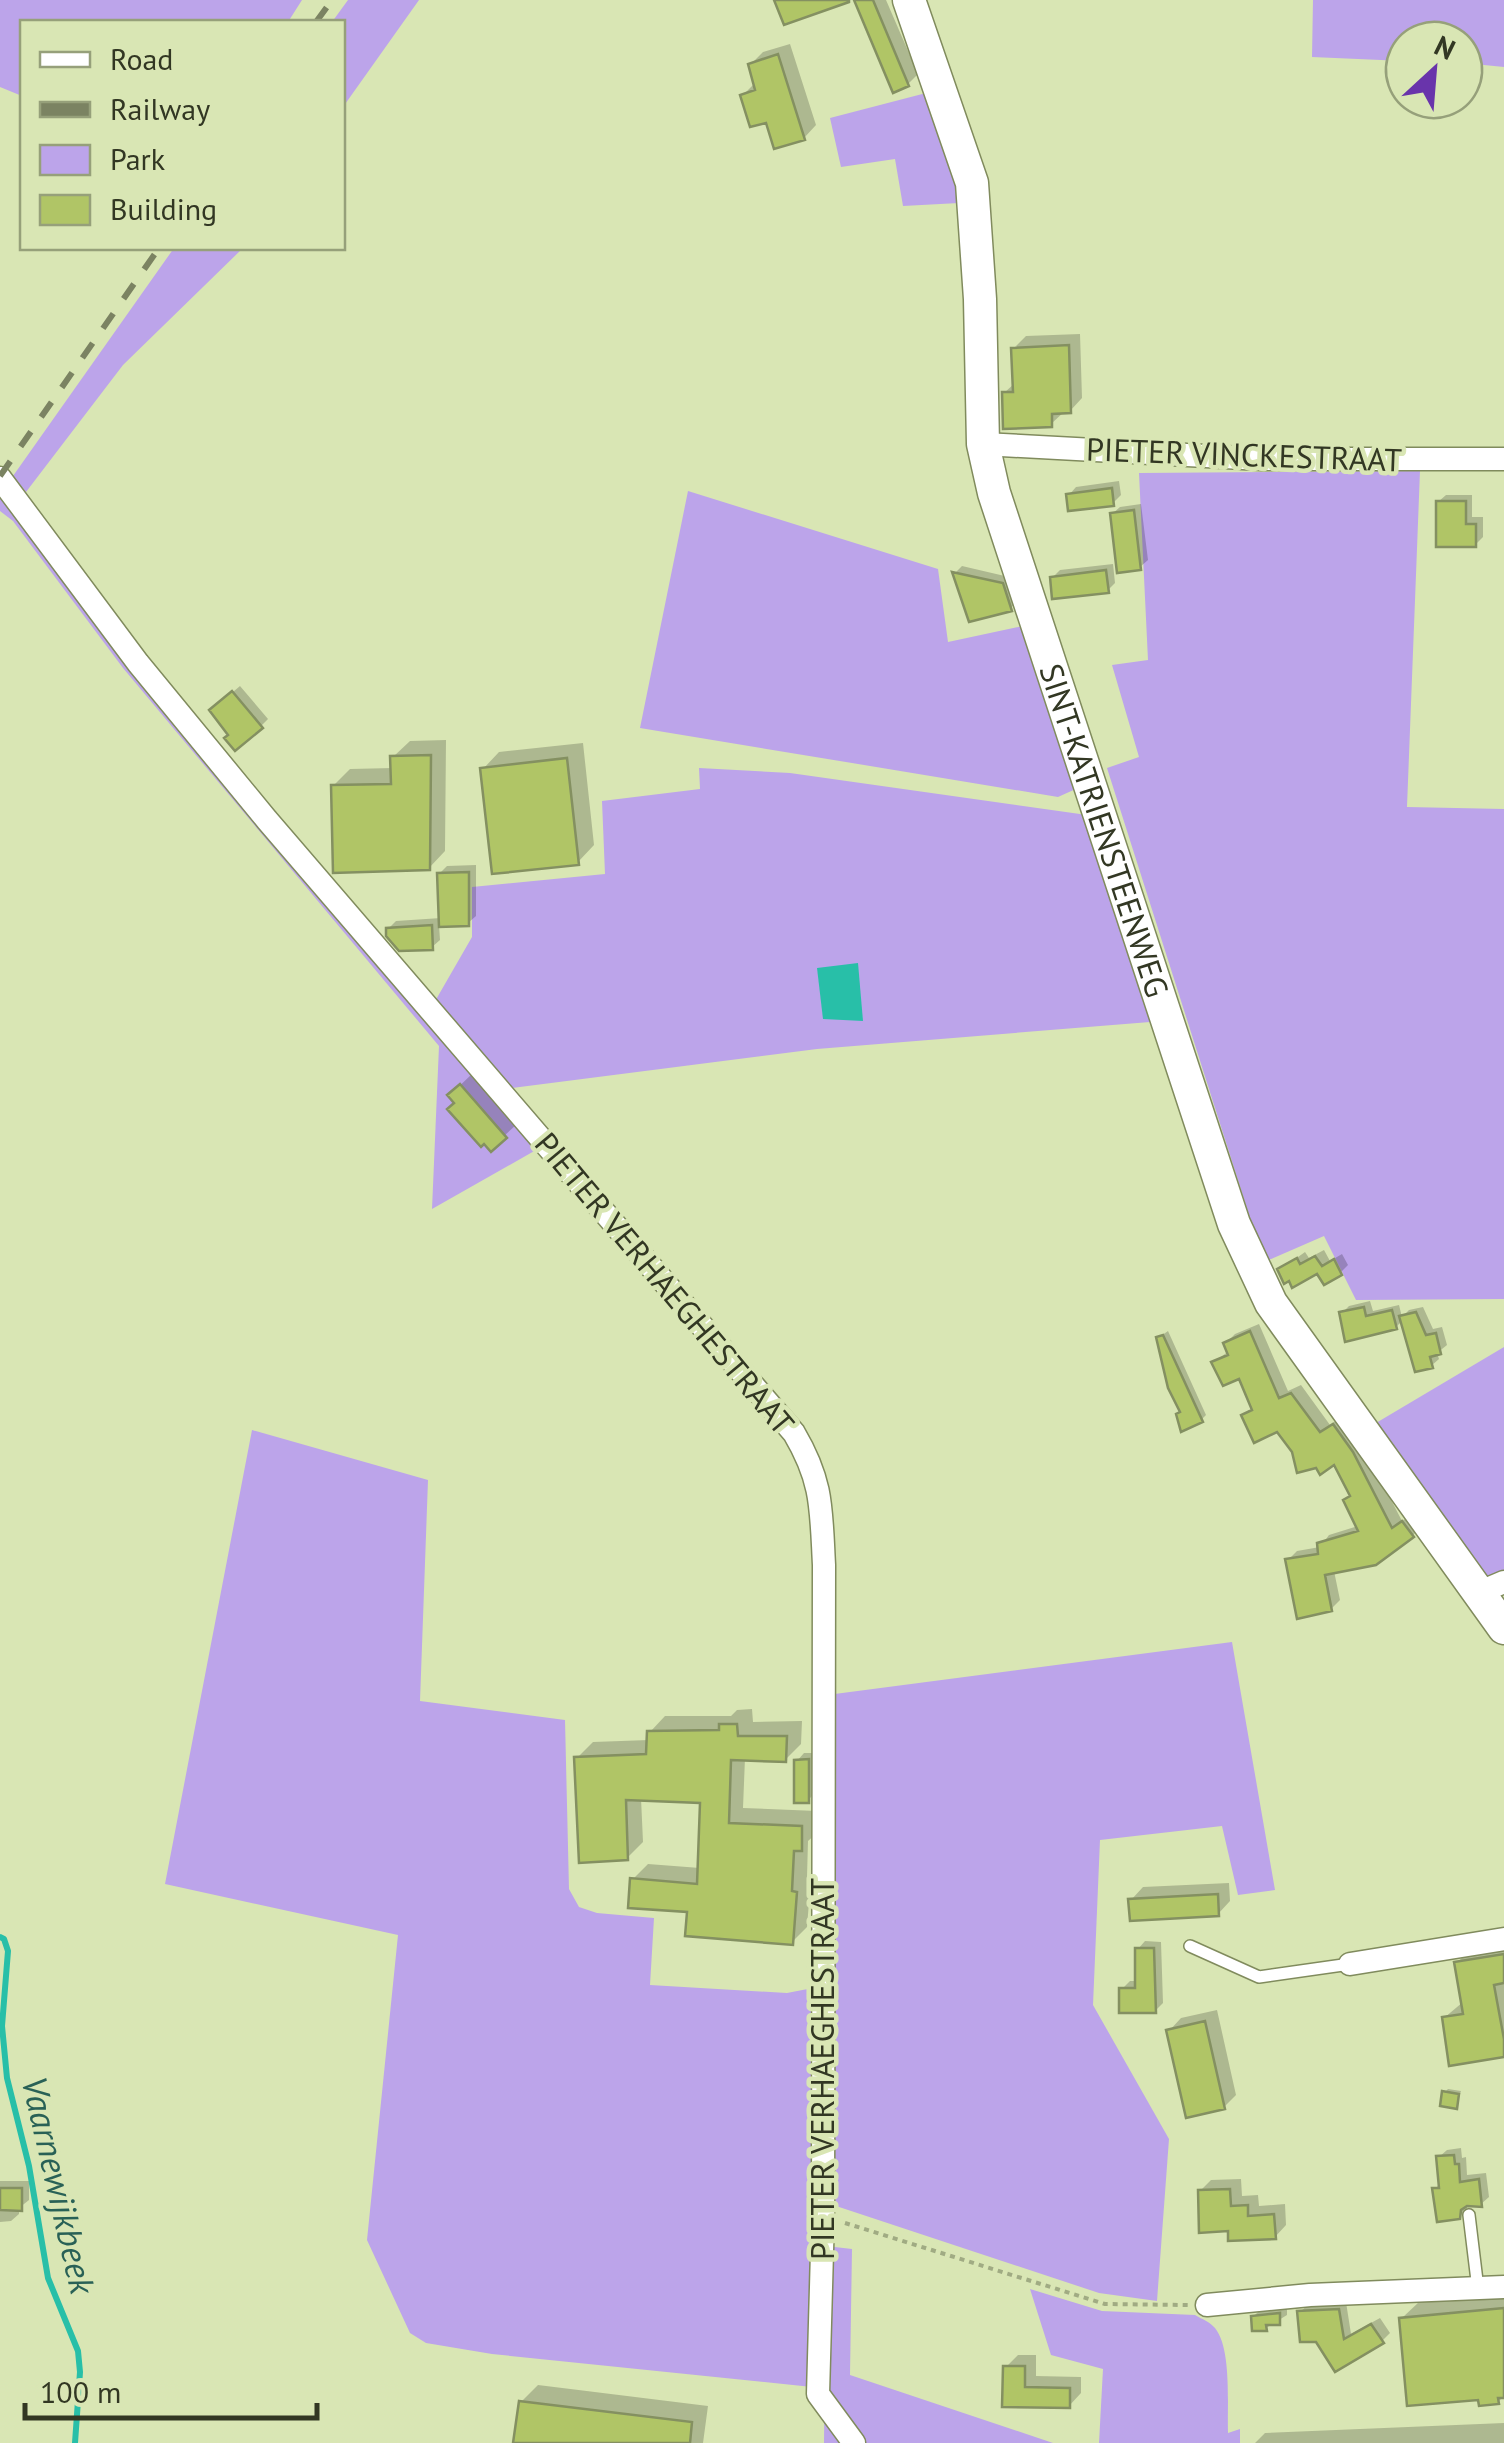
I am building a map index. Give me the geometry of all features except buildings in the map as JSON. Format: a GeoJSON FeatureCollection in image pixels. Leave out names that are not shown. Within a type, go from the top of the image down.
{"type":"FeatureCollection","features":[{"type":"Feature","properties":{"kind":"street","name":"SINT-KATRIENSTEENWEG"},"geometry":{"type":"LineString","coordinates":[[909,0],[972,183],[980,299],[983,444],[994,493],[1234,1224],[1272,1303],[1491,1587],[1504,1628]]}},
{"type":"Feature","properties":{"kind":"street","name":"PIETER VINCKESTRAAT"},"geometry":{"type":"LineString","coordinates":[[983,444],[1262,459],[1504,458]]}},
{"type":"Feature","properties":{"kind":"street","name":"PIETER VERHAEGHESTRAAT"},"geometry":{"type":"LineString","coordinates":[[0,478],[138,663],[794,1433],[812,1464],[820,1490],[824,1565],[823,2216],[818,2394],[854,2443]]}},
{"type":"Feature","properties":{"kind":"street"},"geometry":{"type":"LineString","coordinates":[[1350,1964],[1504,1939]]}},
{"type":"Feature","properties":{"kind":"street"},"geometry":{"type":"LineString","coordinates":[[1208,2305],[1310,2296],[1504,2288]]}},
{"type":"Feature","properties":{"kind":"lane"},"geometry":{"type":"LineString","coordinates":[[1190,1946],[1258,1978],[1350,1964]]}},
{"type":"Feature","properties":{"kind":"lane"},"geometry":{"type":"LineString","coordinates":[[1469,2215],[1478,2288]]}},
{"type":"Feature","properties":{"kind":"path"},"geometry":{"type":"LineString","coordinates":[[823,2216],[1105,2304],[1208,2305]]}},
{"type":"Feature","properties":{"kind":"green space"},"geometry":{"type":"Polygon","coordinates":[[[0,0],[302,0],[289,20],[20,20],[20,95],[0,87],[0,0]]]}},
{"type":"Feature","properties":{"kind":"green space"},"geometry":{"type":"Polygon","coordinates":[[[348,0],[419,0],[345,104],[345,20],[333,20],[348,0]]]}},
{"type":"Feature","properties":{"kind":"green space"},"geometry":{"type":"Polygon","coordinates":[[[1313,0],[1504,0],[1504,67],[1484,65],[1484,20],[1384,20],[1384,60],[1312,57],[1313,0]]]}},
{"type":"Feature","properties":{"kind":"green space"},"geometry":{"type":"Polygon","coordinates":[[[930,92],[959,203],[903,206],[895,159],[841,167],[830,118],[930,92]]]}},
{"type":"Feature","properties":{"kind":"green space"},"geometry":{"type":"Polygon","coordinates":[[[173,250],[241,250],[123,365],[26,492],[13,476],[173,250]]]}},
{"type":"Feature","properties":{"kind":"green space"},"geometry":{"type":"Polygon","coordinates":[[[1420,471],[1407,807],[1504,809],[1504,1299],[1356,1300],[1324,1236],[1264,1262],[1107,768],[1139,757],[1112,665],[1148,660],[1139,473],[1420,471]]]}},
{"type":"Feature","properties":{"kind":"green space"},"geometry":{"type":"Polygon","coordinates":[[[688,491],[938,569],[948,642],[1023,626],[1078,788],[1058,797],[640,728],[688,491]]]}},
{"type":"Feature","properties":{"kind":"green space"},"geometry":{"type":"Polygon","coordinates":[[[0,493],[536,1150],[432,1209],[439,1046],[123,668],[13,521],[0,511],[0,493]]]}},
{"type":"Feature","properties":{"kind":"green space"},"geometry":{"type":"Polygon","coordinates":[[[699,768],[790,773],[1087,815],[1150,1022],[817,1049],[512,1088],[434,1003],[472,937],[472,887],[605,874],[602,801],[700,789],[699,768]]]}},
{"type":"Feature","properties":{"kind":"green space"},"geometry":{"type":"Polygon","coordinates":[[[1504,1347],[1504,1574],[1486,1579],[1376,1423],[1504,1347]]]}},
{"type":"Feature","properties":{"kind":"green space"},"geometry":{"type":"Polygon","coordinates":[[[252,1430],[428,1480],[420,1701],[565,1720],[569,1889],[579,1907],[597,1913],[654,1918],[650,1985],[787,1993],[818,1987],[812,2387],[492,2354],[426,2343],[410,2333],[367,2240],[398,1935],[165,1884],[252,1430]]]}},
{"type":"Feature","properties":{"kind":"green space"},"geometry":{"type":"Polygon","coordinates":[[[1232,1642],[1275,1890],[1238,1895],[1222,1826],[1100,1840],[1093,2005],[1169,2139],[1157,2301],[1099,2293],[830,2204],[827,1695],[1232,1642]]]}},
{"type":"Feature","properties":{"kind":"green space"},"geometry":{"type":"Polygon","coordinates":[[[826,2246],[852,2249],[850,2375],[1053,2443],[824,2443],[826,2246]]]}},
{"type":"Feature","properties":{"kind":"green space"},"geometry":{"type":"Polygon","coordinates":[[[1030,2289],[1102,2311],[1195,2315],[1211,2324],[1224,2349],[1228,2433],[1240,2429],[1240,2443],[1099,2443],[1103,2369],[1051,2355],[1030,2289]]]}},
{"type":"Feature","properties":{"kind":"water"},"geometry":{"type":"Polygon","coordinates":[[[858,963],[863,1021],[823,1019],[817,968],[858,963]]]}},
{"type":"Feature","properties":{"kind":"waterway","name":"Vaarnewijkbeek"},"geometry":{"type":"LineString","coordinates":[[0,1937],[8,1951],[2,2026],[7,2078],[29,2166],[48,2278],[78,2351],[75,2443]]}},
{"type":"Feature","properties":{"kind":"railway"},"geometry":{"type":"LineString","coordinates":[[317,20],[332,0]]}},
{"type":"Feature","properties":{"kind":"railway"},"geometry":{"type":"LineString","coordinates":[[0,476],[158,250]]}}]}
